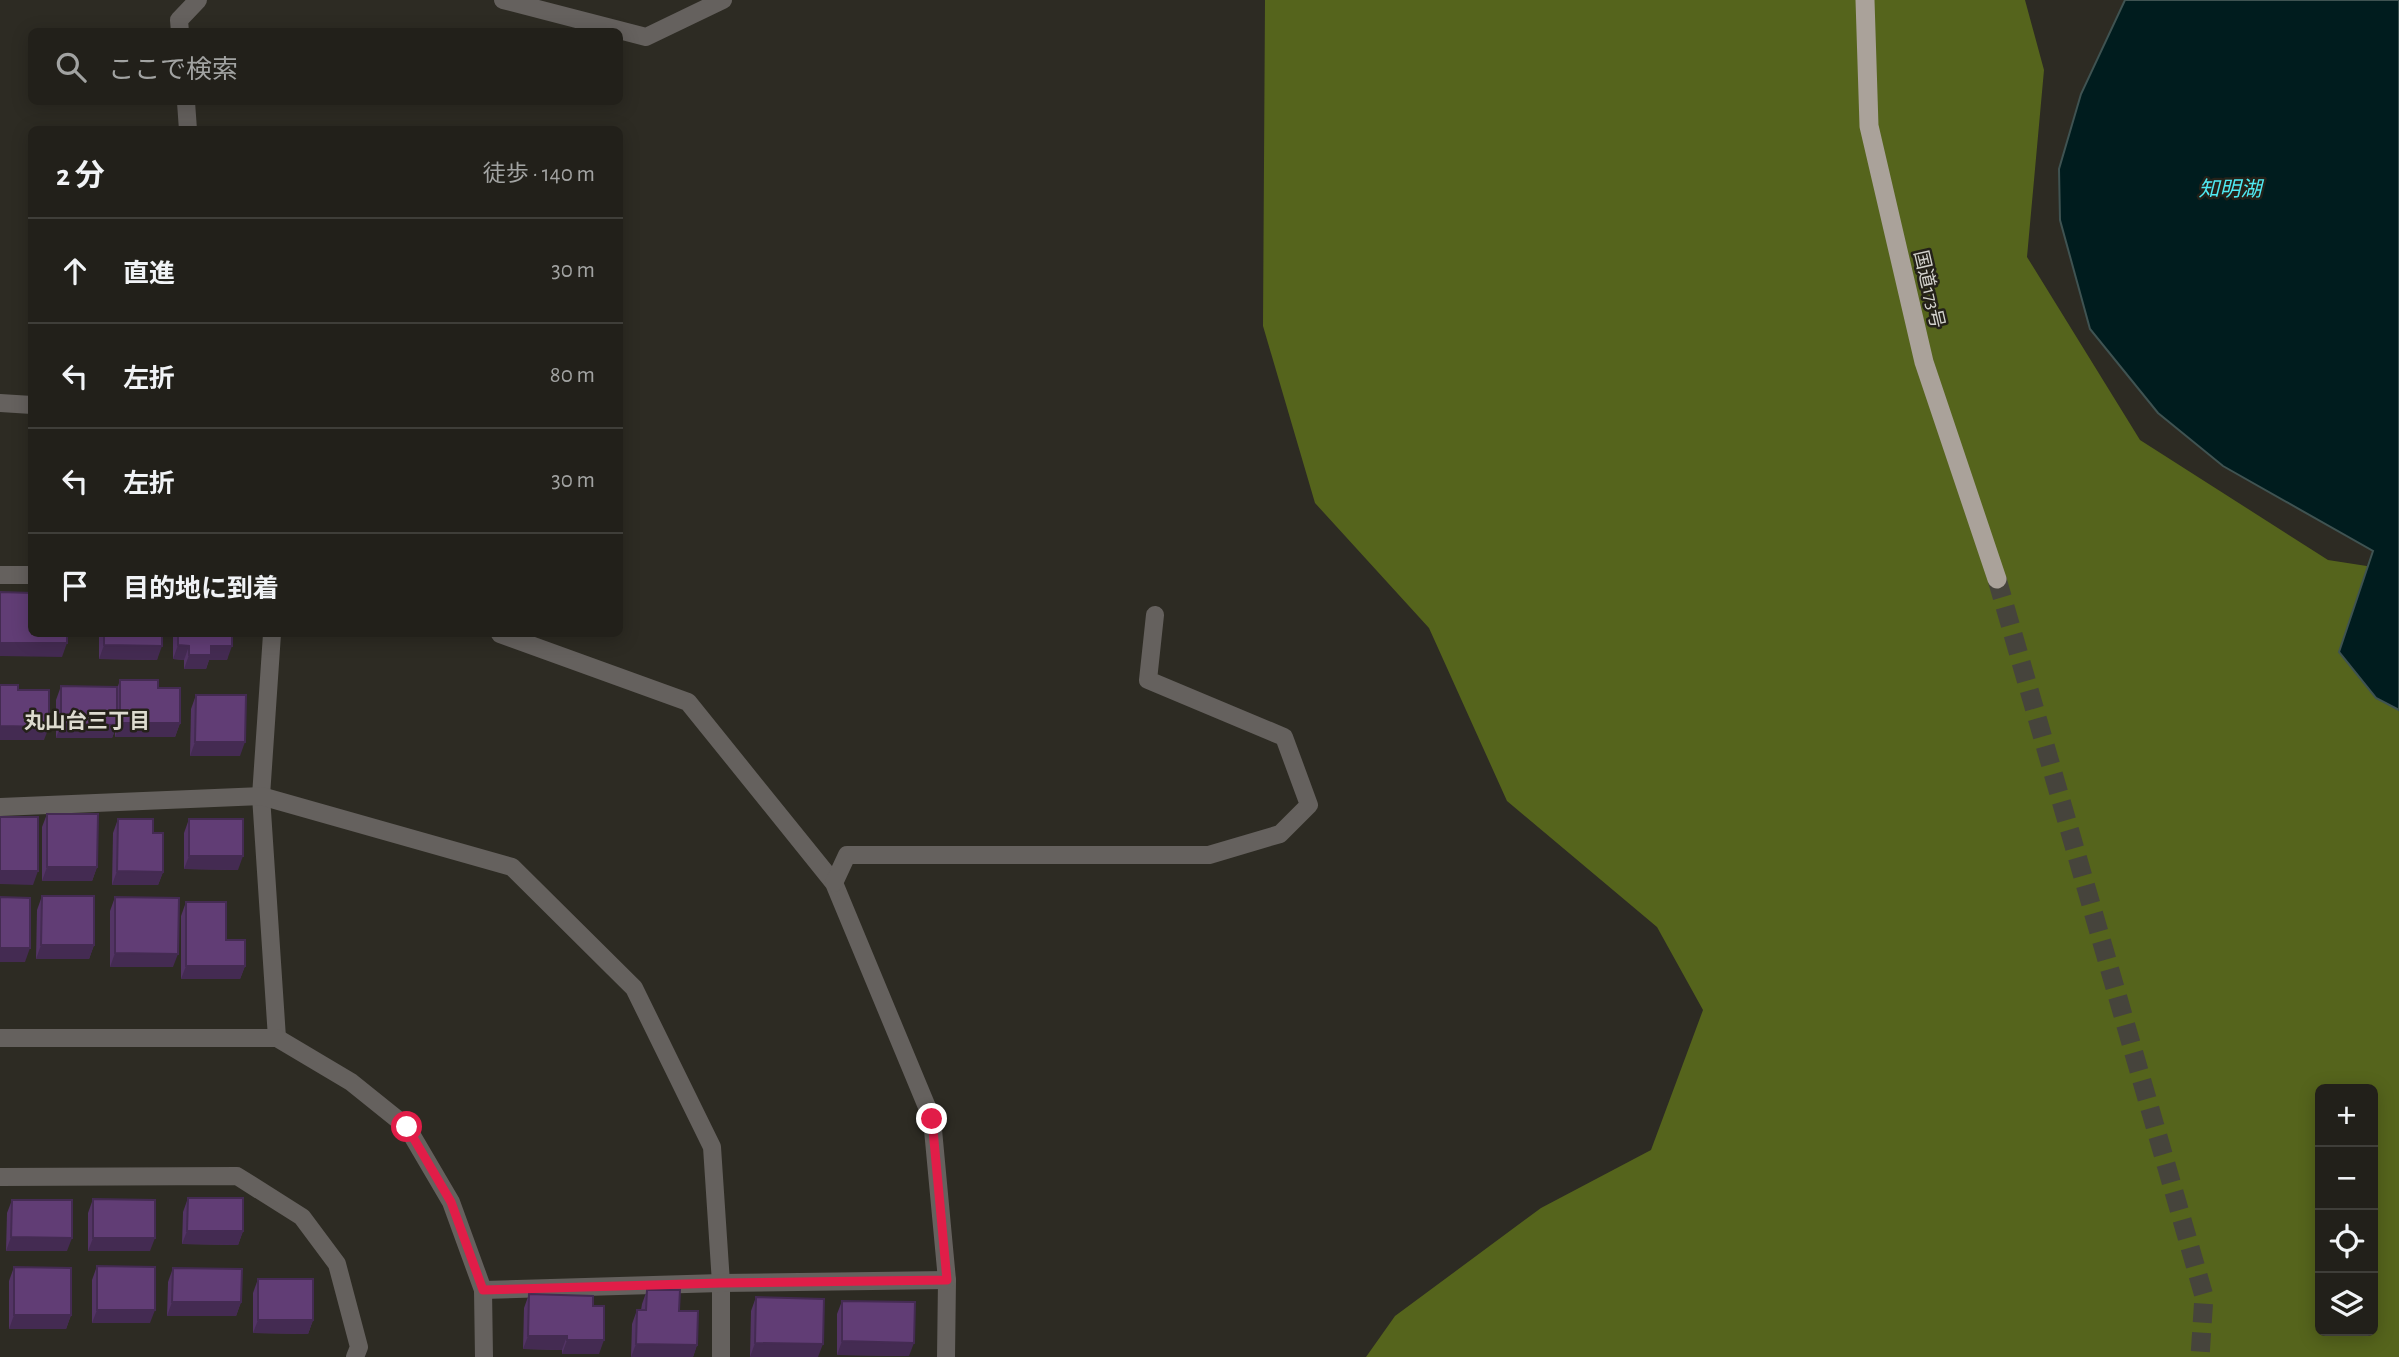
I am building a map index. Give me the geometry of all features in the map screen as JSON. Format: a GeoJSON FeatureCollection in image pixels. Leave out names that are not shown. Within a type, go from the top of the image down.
{"type":"FeatureCollection","features":[{"type":"Feature","properties":{"kind":"highway","name":"国道173号"},"geometry":{"type":"LineString","coordinates":[[1865,0],[1870,126],[1878,166],[1924,362],[1997,579]]}},
{"type":"Feature","properties":{"kind":"street"},"geometry":{"type":"LineString","coordinates":[[180,28],[179,20],[198,0]]}},
{"type":"Feature","properties":{"kind":"street"},"geometry":{"type":"LineString","coordinates":[[503,0],[611,28]]}},
{"type":"Feature","properties":{"kind":"street"},"geometry":{"type":"LineString","coordinates":[[623,31],[646,37],[723,0]]}},
{"type":"Feature","properties":{"kind":"street"},"geometry":{"type":"LineString","coordinates":[[186,105],[188,126]]}},
{"type":"Feature","properties":{"kind":"street"},"geometry":{"type":"LineString","coordinates":[[0,403],[28,405]]}},
{"type":"Feature","properties":{"kind":"street"},"geometry":{"type":"LineString","coordinates":[[0,575],[28,575]]}},
{"type":"Feature","properties":{"kind":"street"},"geometry":{"type":"LineString","coordinates":[[834,883],[847,855],[1209,855],[1280,834],[1309,805],[1283,737],[1148,680],[1155,615]]}},
{"type":"Feature","properties":{"kind":"street"},"geometry":{"type":"LineString","coordinates":[[272,637],[261,796],[276,1038]]}},
{"type":"Feature","properties":{"kind":"street"},"geometry":{"type":"LineString","coordinates":[[508,637],[688,702],[834,883],[932,1119],[947,1280],[946,1357]]}},
{"type":"Feature","properties":{"kind":"street"},"geometry":{"type":"LineString","coordinates":[[0,807],[261,796],[512,867],[634,988],[712,1147],[721,1283],[721,1357]]}},
{"type":"Feature","properties":{"kind":"street"},"geometry":{"type":"LineString","coordinates":[[0,1038],[276,1038],[351,1082],[407,1127],[451,1202],[483,1290],[484,1357]]}},
{"type":"Feature","properties":{"kind":"street"},"geometry":{"type":"LineString","coordinates":[[0,1177],[237,1176],[302,1217],[337,1264],[359,1348],[355,1357]]}},
{"type":"Feature","properties":{"kind":"street"},"geometry":{"type":"LineString","coordinates":[[483,1290],[947,1280]]}},
{"type":"Feature","properties":{"kind":"green space"},"geometry":{"type":"Polygon","coordinates":[[[1265,0],[2025,0],[2044,70],[2027,257],[2140,440],[2328,560],[2399,571],[2399,1357],[1366,1357],[1395,1316],[1541,1208],[1651,1150],[1703,1010],[1657,927],[1507,801],[1429,628],[1315,503],[1263,326],[1265,0]]]}},
{"type":"Feature","properties":{"kind":"water","name":"知明湖"},"geometry":{"type":"Polygon","coordinates":[[[2125,0],[2399,0],[2399,710],[2376,698],[2339,652],[2373,551],[2223,466],[2158,413],[2090,329],[2060,220],[2059,169],[2081,94],[2125,0]]]}},
{"type":"Feature","properties":{"kind":"building"},"geometry":{"type":"Polygon","coordinates":[[[0,592],[28,593],[28,637],[67,637],[67,643],[0,643],[0,592]]]}},
{"type":"Feature","properties":{"kind":"building"},"geometry":{"type":"Polygon","coordinates":[[[104,637],[162,637],[162,646],[104,645],[104,637]]]}},
{"type":"Feature","properties":{"kind":"building"},"geometry":{"type":"Polygon","coordinates":[[[178,637],[232,637],[232,646],[211,646],[211,655],[189,655],[189,646],[178,645],[178,637]]]}},
{"type":"Feature","properties":{"kind":"building"},"geometry":{"type":"Polygon","coordinates":[[[120,680],[158,680],[158,688],[180,688],[180,723],[120,723],[120,680]]]}},
{"type":"Feature","properties":{"kind":"building"},"geometry":{"type":"Polygon","coordinates":[[[0,685],[18,685],[18,690],[49,690],[49,727],[0,726],[0,685]]]}},
{"type":"Feature","properties":{"kind":"building"},"geometry":{"type":"Polygon","coordinates":[[[61,686],[117,687],[117,725],[61,724],[61,686]]]}},
{"type":"Feature","properties":{"kind":"building"},"geometry":{"type":"Polygon","coordinates":[[[196,695],[246,695],[245,742],[195,742],[196,695]]]}},
{"type":"Feature","properties":{"kind":"building"},"geometry":{"type":"Polygon","coordinates":[[[47,814],[98,814],[97,867],[47,867],[47,814]]]}},
{"type":"Feature","properties":{"kind":"building"},"geometry":{"type":"Polygon","coordinates":[[[0,817],[38,817],[38,871],[0,871],[0,817]]]}},
{"type":"Feature","properties":{"kind":"building"},"geometry":{"type":"Polygon","coordinates":[[[118,819],[153,819],[153,833],[163,833],[163,872],[117,871],[118,819]]]}},
{"type":"Feature","properties":{"kind":"building"},"geometry":{"type":"Polygon","coordinates":[[[189,819],[243,819],[243,856],[189,856],[189,819]]]}},
{"type":"Feature","properties":{"kind":"building"},"geometry":{"type":"Polygon","coordinates":[[[42,896],[94,896],[94,945],[41,945],[42,896]]]}},
{"type":"Feature","properties":{"kind":"building"},"geometry":{"type":"Polygon","coordinates":[[[0,897],[30,898],[30,948],[0,948],[0,897]]]}},
{"type":"Feature","properties":{"kind":"building"},"geometry":{"type":"Polygon","coordinates":[[[115,897],[179,898],[178,954],[115,953],[115,897]]]}},
{"type":"Feature","properties":{"kind":"building"},"geometry":{"type":"Polygon","coordinates":[[[186,902],[226,902],[226,940],[245,940],[245,966],[186,966],[186,902]]]}},
{"type":"Feature","properties":{"kind":"building"},"geometry":{"type":"Polygon","coordinates":[[[188,1198],[243,1198],[243,1231],[187,1231],[188,1198]]]}},
{"type":"Feature","properties":{"kind":"building"},"geometry":{"type":"Polygon","coordinates":[[[93,1199],[155,1200],[155,1238],[93,1238],[93,1199]]]}},
{"type":"Feature","properties":{"kind":"building"},"geometry":{"type":"Polygon","coordinates":[[[12,1200],[72,1200],[72,1238],[11,1237],[12,1200]]]}},
{"type":"Feature","properties":{"kind":"building"},"geometry":{"type":"Polygon","coordinates":[[[97,1266],[155,1267],[155,1310],[97,1310],[97,1266]]]}},
{"type":"Feature","properties":{"kind":"building"},"geometry":{"type":"Polygon","coordinates":[[[14,1267],[71,1268],[71,1315],[14,1315],[14,1267]]]}},
{"type":"Feature","properties":{"kind":"building"},"geometry":{"type":"Polygon","coordinates":[[[173,1268],[242,1269],[241,1302],[172,1302],[173,1268]]]}},
{"type":"Feature","properties":{"kind":"building"},"geometry":{"type":"Polygon","coordinates":[[[258,1279],[313,1279],[313,1320],[258,1320],[258,1279]]]}},
{"type":"Feature","properties":{"kind":"building"},"geometry":{"type":"Polygon","coordinates":[[[647,1290],[680,1290],[679,1311],[698,1311],[697,1345],[636,1344],[637,1310],[646,1310],[647,1290]]]}},
{"type":"Feature","properties":{"kind":"building"},"geometry":{"type":"Polygon","coordinates":[[[529,1294],[593,1296],[593,1306],[604,1306],[604,1340],[528,1336],[529,1294]]]}},
{"type":"Feature","properties":{"kind":"building"},"geometry":{"type":"Polygon","coordinates":[[[756,1297],[824,1299],[823,1344],[755,1343],[756,1297]]]}},
{"type":"Feature","properties":{"kind":"building"},"geometry":{"type":"Polygon","coordinates":[[[842,1301],[915,1302],[914,1343],[842,1341],[842,1301]]]}},
{"type":"Feature","properties":{"kind":"tunnel"},"geometry":{"type":"LineString","coordinates":[[1997,579],[2204,1296],[2200,1357]]}},
{"type":"Feature","properties":{"kind":"district","name":"丸山台三丁目"},"geometry":{"type":"Point","coordinates":[87,721]}},
{"type":"Feature","properties":{"kind":"route"},"geometry":{"type":"LineString","coordinates":[[407,1127],[451,1202],[483,1290],[947,1280],[932,1119]]}}]}
